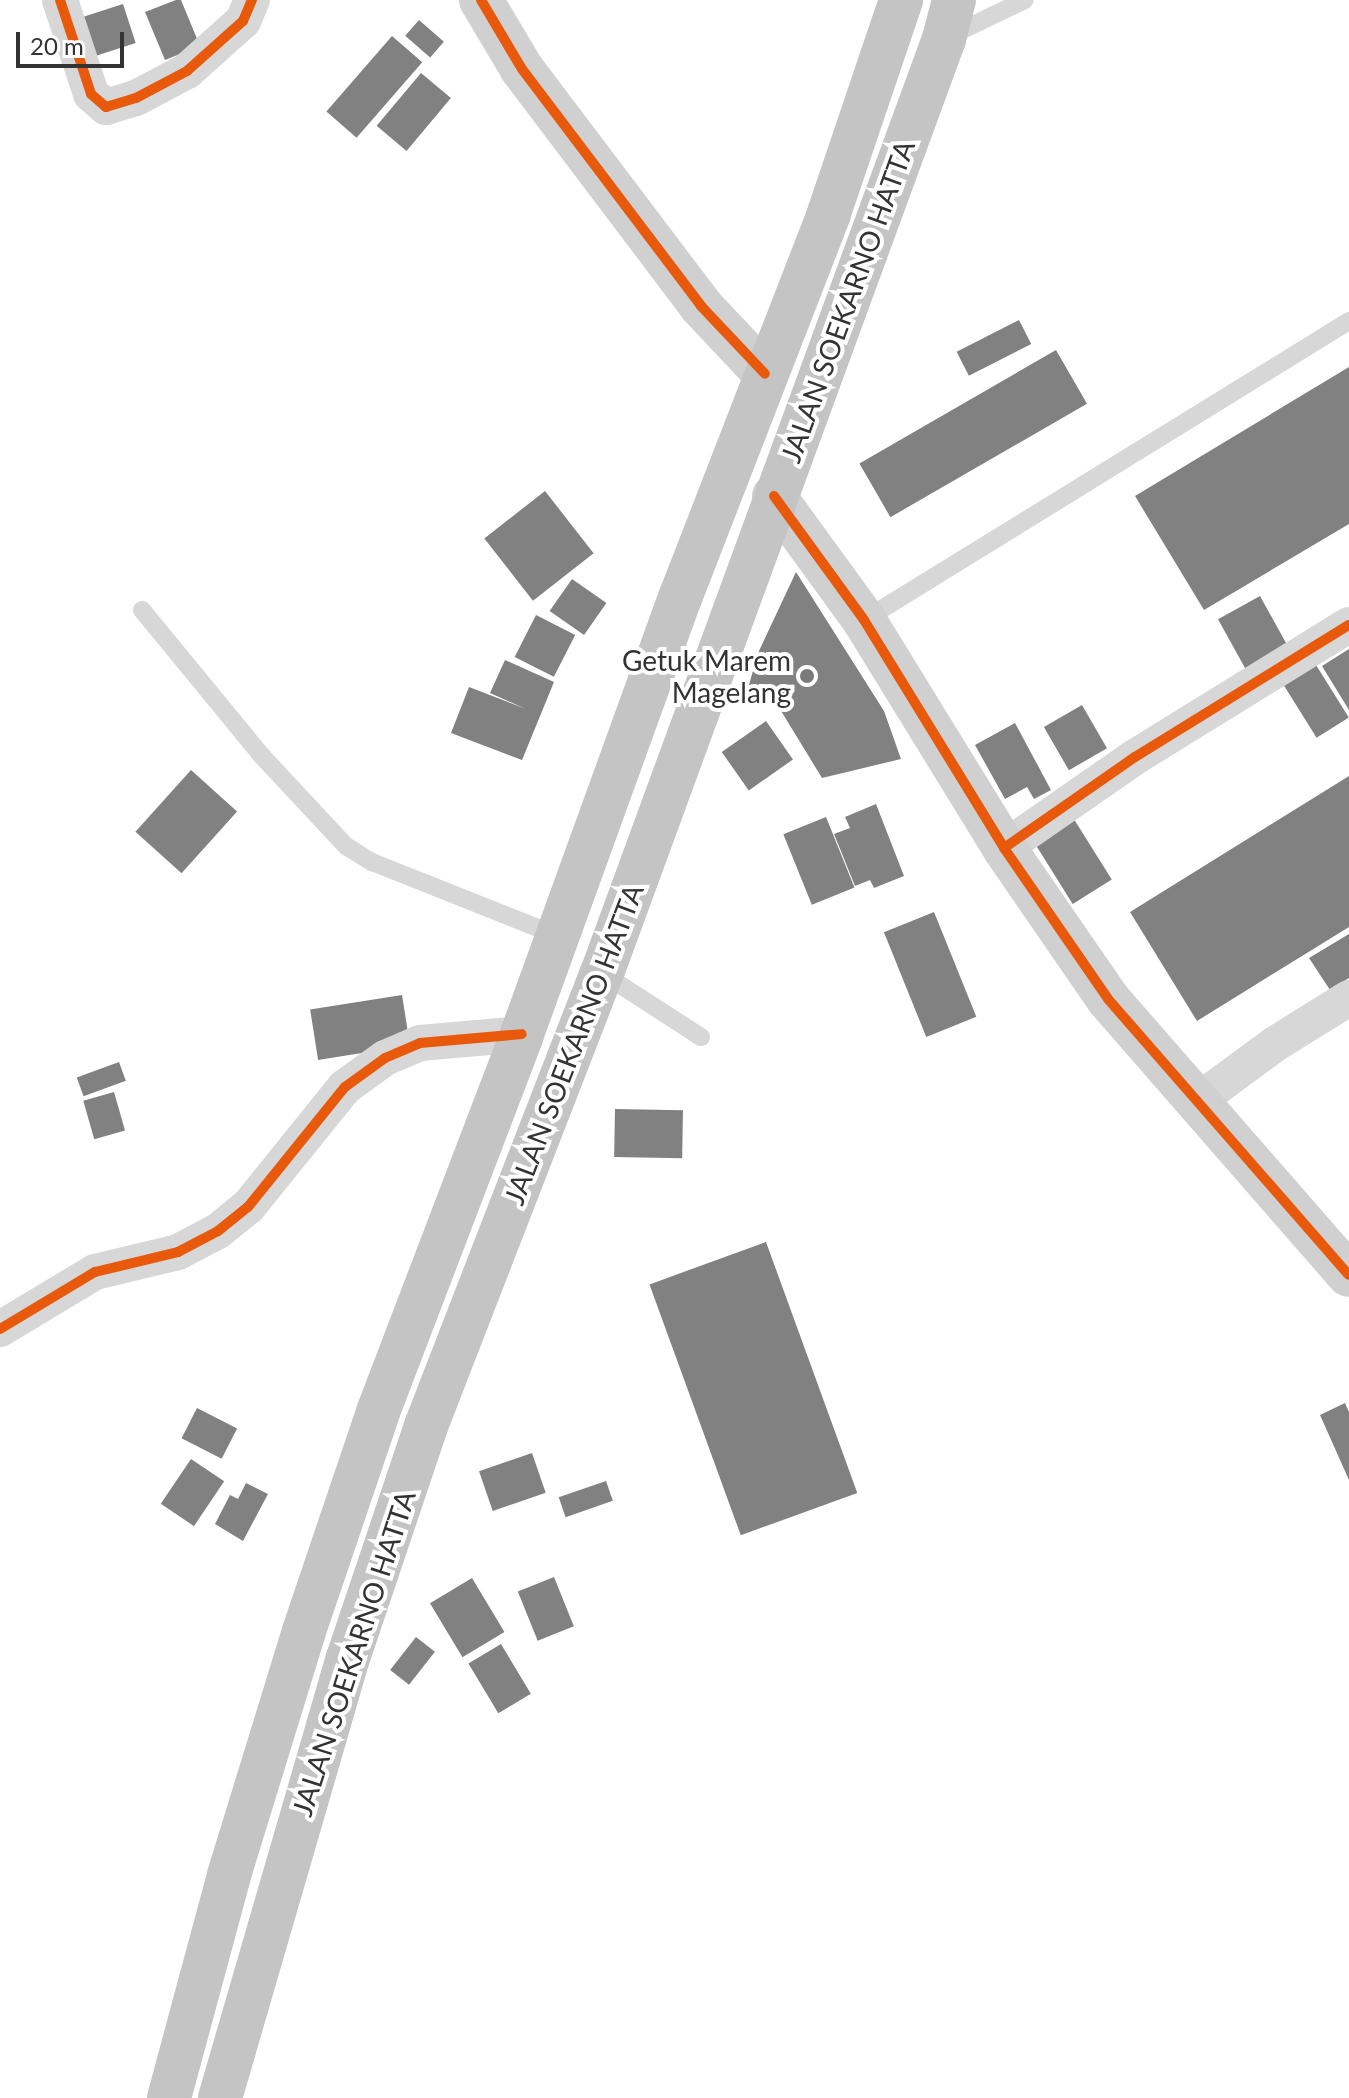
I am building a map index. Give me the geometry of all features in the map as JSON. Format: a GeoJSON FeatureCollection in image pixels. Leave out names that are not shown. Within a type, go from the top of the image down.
{"type":"FeatureCollection","features":[{"type":"Feature","properties":{"kind":"highway","name":"JALAN SOEKARNO HATTA"},"geometry":{"type":"LineString","coordinates":[[169,2098],[229,1875],[309,1616],[383,1398],[522,1034],[765,374],[829,213],[901,0]]}},
{"type":"Feature","properties":{"kind":"highway","name":"JALAN SOEKARNO HATTA"},"geometry":{"type":"LineString","coordinates":[[220,2098],[343,1673],[426,1426],[602,973],[949,20]]}},
{"type":"Feature","properties":{"kind":"street"},"geometry":{"type":"LineString","coordinates":[[60,0],[91,94],[106,107],[136,98],[187,71],[243,21],[252,0]]}},
{"type":"Feature","properties":{"kind":"street"},"geometry":{"type":"LineString","coordinates":[[481,0],[522,69],[701,306],[765,374]]}},
{"type":"Feature","properties":{"kind":"street"},"geometry":{"type":"LineString","coordinates":[[774,496],[864,620],[1004,848],[1108,999],[1349,1275]]}},
{"type":"Feature","properties":{"kind":"street"},"geometry":{"type":"LineString","coordinates":[[1004,848],[1135,757],[1349,625]]}},
{"type":"Feature","properties":{"kind":"street"},"geometry":{"type":"LineString","coordinates":[[1199,1100],[1275,1044],[1349,998]]}},
{"type":"Feature","properties":{"kind":"street"},"geometry":{"type":"LineString","coordinates":[[0,1329],[95,1272],[178,1252],[218,1231],[248,1207],[345,1087],[385,1058],[420,1043],[522,1034]]}},
{"type":"Feature","properties":{"kind":"lane"},"geometry":{"type":"LineString","coordinates":[[949,20],[1025,0]]}},
{"type":"Feature","properties":{"kind":"lane"},"geometry":{"type":"LineString","coordinates":[[864,620],[1349,321]]}},
{"type":"Feature","properties":{"kind":"lane"},"geometry":{"type":"LineString","coordinates":[[142,610],[261,755],[346,846],[372,862],[558,936]]}},
{"type":"Feature","properties":{"kind":"lane"},"geometry":{"type":"LineString","coordinates":[[602,973],[701,1037]]}},
{"type":"Feature","properties":{"kind":"building"},"geometry":{"type":"Polygon","coordinates":[[[181,0],[200,46],[165,60],[145,12],[181,0]]]}},
{"type":"Feature","properties":{"kind":"building"},"geometry":{"type":"Polygon","coordinates":[[[123,4],[136,43],[94,57],[81,18],[123,4]]]}},
{"type":"Feature","properties":{"kind":"building"},"geometry":{"type":"Polygon","coordinates":[[[419,20],[444,42],[430,57],[405,36],[419,20]]]}},
{"type":"Feature","properties":{"kind":"building"},"geometry":{"type":"Polygon","coordinates":[[[392,36],[422,62],[357,138],[326,111],[392,36]]]}},
{"type":"Feature","properties":{"kind":"building"},"geometry":{"type":"Polygon","coordinates":[[[421,73],[451,98],[407,151],[377,126],[421,73]]]}},
{"type":"Feature","properties":{"kind":"building"},"geometry":{"type":"Polygon","coordinates":[[[1019,320],[1031,344],[969,376],[957,352],[1019,320]]]}},
{"type":"Feature","properties":{"kind":"building"},"geometry":{"type":"Polygon","coordinates":[[[1056,350],[1087,404],[890,517],[859,464],[1056,350]]]}},
{"type":"Feature","properties":{"kind":"building"},"geometry":{"type":"Polygon","coordinates":[[[1349,367],[1349,524],[1204,610],[1135,496],[1349,367]]]}},
{"type":"Feature","properties":{"kind":"building"},"geometry":{"type":"Polygon","coordinates":[[[545,491],[594,553],[533,601],[484,538],[545,491]]]}},
{"type":"Feature","properties":{"kind":"building","name":"Getuk Marem Magelang"},"geometry":{"type":"Polygon","coordinates":[[[796,572],[884,711],[901,759],[822,778],[775,701],[745,699],[758,653],[796,572]]]}},
{"type":"Feature","properties":{"kind":"building"},"geometry":{"type":"Polygon","coordinates":[[[572,579],[606,603],[584,635],[550,611],[572,579]]]}},
{"type":"Feature","properties":{"kind":"building"},"geometry":{"type":"Polygon","coordinates":[[[1260,596],[1287,645],[1245,668],[1218,619],[1260,596]]]}},
{"type":"Feature","properties":{"kind":"building"},"geometry":{"type":"Polygon","coordinates":[[[536,615],[575,635],[554,677],[515,657],[536,615]]]}},
{"type":"Feature","properties":{"kind":"building"},"geometry":{"type":"Polygon","coordinates":[[[1349,649],[1349,710],[1322,666],[1349,649]]]}},
{"type":"Feature","properties":{"kind":"building"},"geometry":{"type":"Polygon","coordinates":[[[505,660],[554,682],[522,760],[451,733],[469,687],[526,709],[490,693],[505,660]]]}},
{"type":"Feature","properties":{"kind":"building"},"geometry":{"type":"Polygon","coordinates":[[[1316,665],[1349,718],[1317,738],[1284,685],[1316,665]]]}},
{"type":"Feature","properties":{"kind":"building"},"geometry":{"type":"Polygon","coordinates":[[[1082,705],[1107,748],[1069,770],[1044,727],[1082,705]]]}},
{"type":"Feature","properties":{"kind":"building"},"geometry":{"type":"Polygon","coordinates":[[[766,721],[793,760],[749,790],[722,752],[766,721]]]}},
{"type":"Feature","properties":{"kind":"building"},"geometry":{"type":"Polygon","coordinates":[[[1015,723],[1051,790],[1034,799],[1027,787],[1005,799],[975,745],[1015,723]]]}},
{"type":"Feature","properties":{"kind":"building"},"geometry":{"type":"Polygon","coordinates":[[[191,770],[237,811],[182,873],[135,832],[191,770]]]}},
{"type":"Feature","properties":{"kind":"building"},"geometry":{"type":"Polygon","coordinates":[[[1349,776],[1349,927],[1197,1021],[1130,912],[1349,776]]]}},
{"type":"Feature","properties":{"kind":"building"},"geometry":{"type":"Polygon","coordinates":[[[876,804],[904,876],[874,888],[870,880],[855,886],[834,834],[850,828],[845,817],[876,804]]]}},
{"type":"Feature","properties":{"kind":"building"},"geometry":{"type":"Polygon","coordinates":[[[1072,816],[1112,880],[1073,904],[1033,840],[1072,816]]]}},
{"type":"Feature","properties":{"kind":"building"},"geometry":{"type":"Polygon","coordinates":[[[826,817],[854,887],[812,905],[783,834],[826,817]]]}},
{"type":"Feature","properties":{"kind":"building"},"geometry":{"type":"Polygon","coordinates":[[[934,912],[976,1017],[926,1037],[884,932],[934,912]]]}},
{"type":"Feature","properties":{"kind":"building"},"geometry":{"type":"Polygon","coordinates":[[[1349,934],[1349,978],[1330,990],[1309,958],[1349,934]]]}},
{"type":"Feature","properties":{"kind":"building"},"geometry":{"type":"Polygon","coordinates":[[[402,995],[410,1045],[318,1060],[310,1010],[402,995]]]}},
{"type":"Feature","properties":{"kind":"building"},"geometry":{"type":"Polygon","coordinates":[[[119,1062],[126,1081],[84,1096],[77,1077],[119,1062]]]}},
{"type":"Feature","properties":{"kind":"building"},"geometry":{"type":"Polygon","coordinates":[[[114,1092],[125,1130],[94,1139],[83,1101],[114,1092]]]}},
{"type":"Feature","properties":{"kind":"building"},"geometry":{"type":"Polygon","coordinates":[[[615,1109],[683,1110],[682,1158],[614,1157],[615,1109]]]}},
{"type":"Feature","properties":{"kind":"building"},"geometry":{"type":"Polygon","coordinates":[[[766,1242],[857,1493],[741,1535],[649,1284],[766,1242]]]}},
{"type":"Feature","properties":{"kind":"building"},"geometry":{"type":"Polygon","coordinates":[[[1345,1403],[1349,1412],[1349,1480],[1320,1415],[1345,1403]]]}},
{"type":"Feature","properties":{"kind":"building"},"geometry":{"type":"Polygon","coordinates":[[[197,1408],[237,1428],[222,1459],[182,1438],[197,1408]]]}},
{"type":"Feature","properties":{"kind":"building"},"geometry":{"type":"Polygon","coordinates":[[[532,1453],[546,1493],[493,1511],[479,1471],[532,1453]]]}},
{"type":"Feature","properties":{"kind":"building"},"geometry":{"type":"Polygon","coordinates":[[[191,1459],[224,1481],[194,1526],[161,1504],[191,1459]]]}},
{"type":"Feature","properties":{"kind":"building"},"geometry":{"type":"Polygon","coordinates":[[[606,1481],[613,1501],[566,1517],[559,1497],[606,1481]]]}},
{"type":"Feature","properties":{"kind":"building"},"geometry":{"type":"Polygon","coordinates":[[[246,1483],[268,1494],[243,1541],[215,1524],[230,1495],[238,1499],[246,1483]]]}},
{"type":"Feature","properties":{"kind":"building"},"geometry":{"type":"Polygon","coordinates":[[[554,1577],[574,1626],[538,1641],[518,1592],[554,1577]]]}},
{"type":"Feature","properties":{"kind":"building"},"geometry":{"type":"Polygon","coordinates":[[[472,1578],[504,1632],[462,1657],[430,1603],[472,1578]]]}},
{"type":"Feature","properties":{"kind":"building"},"geometry":{"type":"Polygon","coordinates":[[[416,1637],[435,1652],[409,1685],[390,1670],[416,1637]]]}},
{"type":"Feature","properties":{"kind":"building"},"geometry":{"type":"Polygon","coordinates":[[[501,1644],[531,1694],[498,1713],[468,1664],[501,1644]]]}},
{"type":"Feature","properties":{"kind":"cycle path"},"geometry":{"type":"LineString","coordinates":[[60,0],[91,94],[106,107],[136,98],[187,71],[243,21],[252,0]]}},
{"type":"Feature","properties":{"kind":"cycle path"},"geometry":{"type":"LineString","coordinates":[[481,0],[522,69],[701,306],[765,374]]}},
{"type":"Feature","properties":{"kind":"cycle path"},"geometry":{"type":"LineString","coordinates":[[774,496],[864,620],[1004,848],[1108,999],[1349,1275]]}},
{"type":"Feature","properties":{"kind":"cycle path"},"geometry":{"type":"LineString","coordinates":[[1004,848],[1135,757],[1349,625]]}},
{"type":"Feature","properties":{"kind":"cycle path"},"geometry":{"type":"LineString","coordinates":[[0,1329],[95,1272],[178,1252],[218,1231],[248,1207],[345,1087],[385,1058],[420,1043],[522,1034]]}},
{"type":"Feature","properties":{"kind":"place","name":"Getuk Marem Magelang"},"geometry":{"type":"Point","coordinates":[807,676]}}]}
